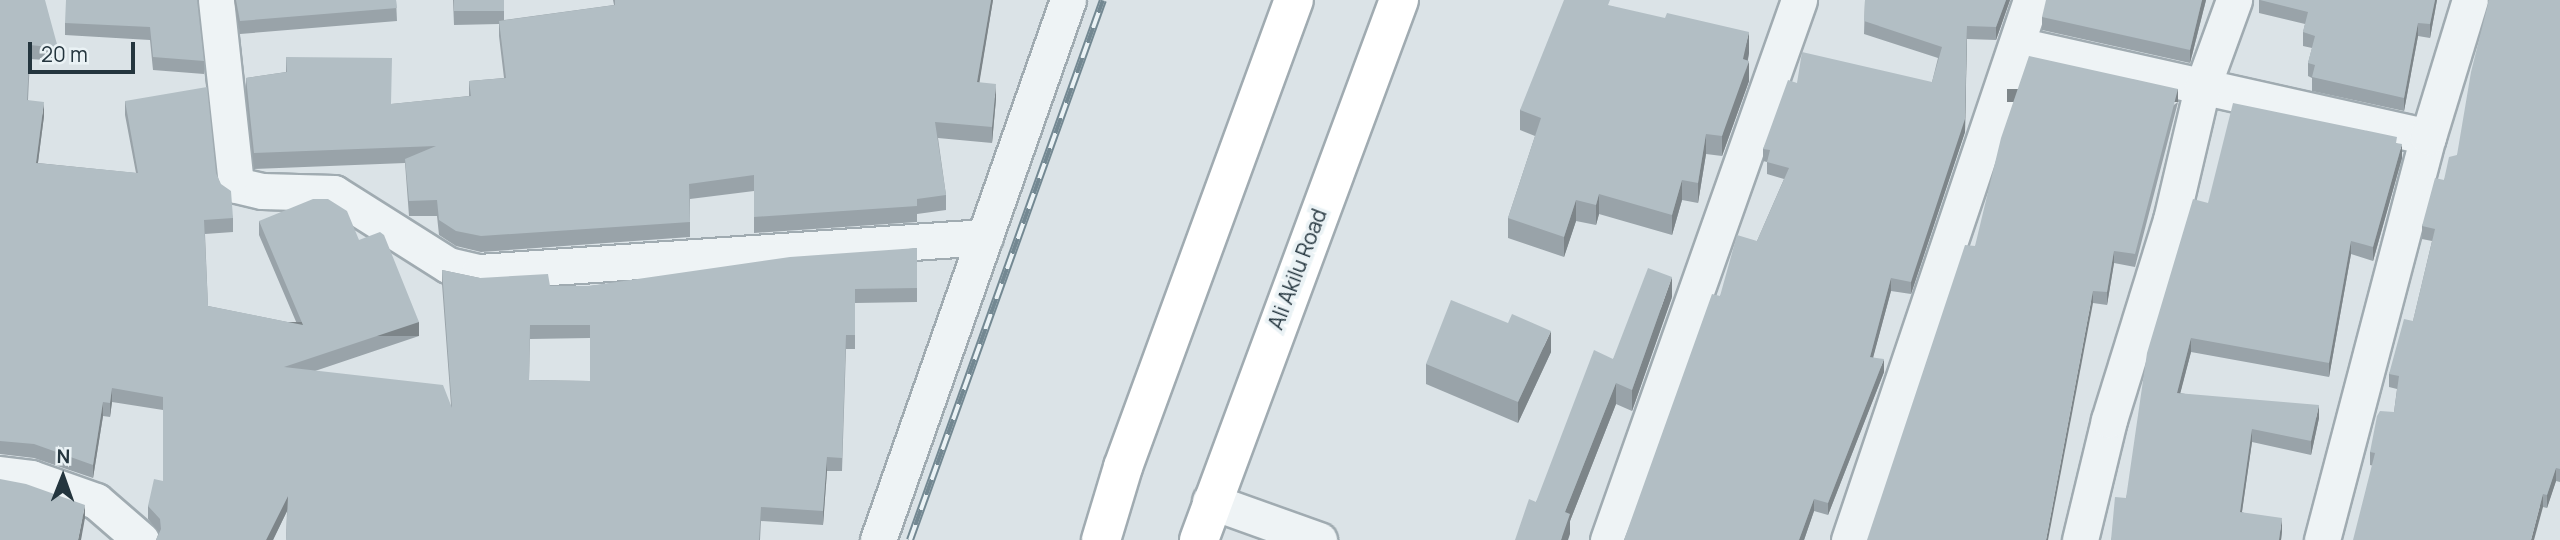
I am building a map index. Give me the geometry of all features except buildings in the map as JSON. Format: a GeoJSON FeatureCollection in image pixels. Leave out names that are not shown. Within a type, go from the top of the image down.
{"type":"FeatureCollection","features":[{"type":"Feature","properties":{"kind":"main road"},"geometry":{"type":"LineString","coordinates":[[1101,540],[1123,467],[1294,0]]}},
{"type":"Feature","properties":{"kind":"main road","name":"Ali Akilu Road"},"geometry":{"type":"LineString","coordinates":[[1199,540],[1210,501],[1399,0]]}},
{"type":"Feature","properties":{"kind":"street"},"geometry":{"type":"LineString","coordinates":[[216,0],[236,185],[262,191],[334,193],[448,265],[479,272],[985,237]]}},
{"type":"Feature","properties":{"kind":"street"},"geometry":{"type":"LineString","coordinates":[[878,540],[1068,0]]}},
{"type":"Feature","properties":{"kind":"street"},"geometry":{"type":"LineString","coordinates":[[1608,540],[1799,0]]}},
{"type":"Feature","properties":{"kind":"street"},"geometry":{"type":"LineString","coordinates":[[1849,540],[2031,0]]}},
{"type":"Feature","properties":{"kind":"street"},"geometry":{"type":"LineString","coordinates":[[2080,540],[2109,420],[2171,220],[2202,88],[2234,0]]}},
{"type":"Feature","properties":{"kind":"street"},"geometry":{"type":"LineString","coordinates":[[2322,540],[2428,137],[2470,0]]}},
{"type":"Feature","properties":{"kind":"street"},"geometry":{"type":"LineString","coordinates":[[2017,45],[2428,137]]}},
{"type":"Feature","properties":{"kind":"street"},"geometry":{"type":"LineString","coordinates":[[0,474],[31,478],[96,501],[141,540]]}},
{"type":"Feature","properties":{"kind":"street"},"geometry":{"type":"LineString","coordinates":[[1210,501],[1318,540]]}},
{"type":"Feature","properties":{"kind":"railway"},"geometry":{"type":"LineString","coordinates":[[910,540],[1103,0]]}}]}
